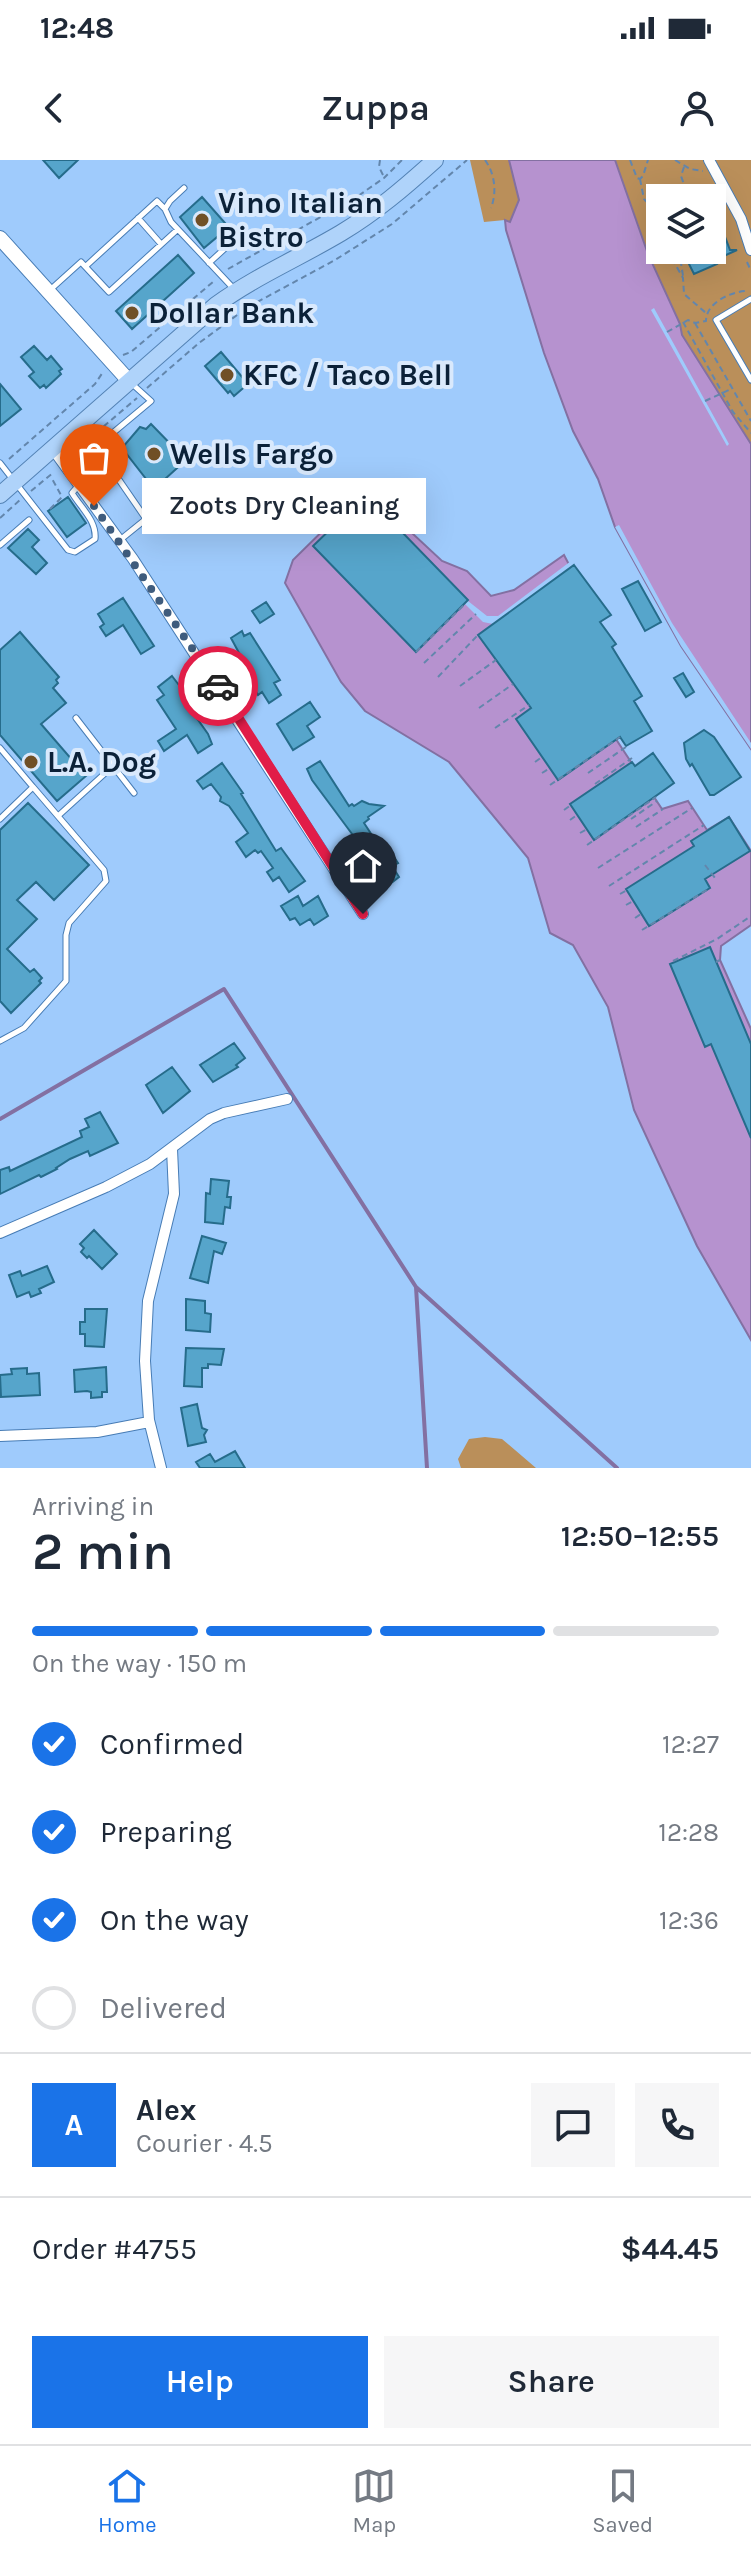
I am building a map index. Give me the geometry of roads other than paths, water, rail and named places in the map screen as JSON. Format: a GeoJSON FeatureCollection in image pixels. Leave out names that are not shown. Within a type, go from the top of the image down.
{"type":"FeatureCollection","features":[{"type":"Feature","properties":{"kind":"main road"},"geometry":{"type":"LineString","coordinates":[[0,495],[236,291],[363,219],[435,160]]}},
{"type":"Feature","properties":{"kind":"street"},"geometry":{"type":"LineString","coordinates":[[706,163],[741,219],[751,250]]}},
{"type":"Feature","properties":{"kind":"street"},"geometry":{"type":"LineString","coordinates":[[0,238],[129,381]]}},
{"type":"Feature","properties":{"kind":"street"},"geometry":{"type":"LineString","coordinates":[[52,448],[215,682],[363,914]]}},
{"type":"Feature","properties":{"kind":"street"},"geometry":{"type":"LineString","coordinates":[[0,1233],[106,1187],[150,1164],[210,1119],[287,1099]]}},
{"type":"Feature","properties":{"kind":"street"},"geometry":{"type":"LineString","coordinates":[[161,1468],[149,1422],[145,1361],[148,1301],[174,1194],[172,1149]]}},
{"type":"Feature","properties":{"kind":"street"},"geometry":{"type":"LineString","coordinates":[[0,1436],[97,1432],[149,1422]]}},
{"type":"Feature","properties":{"kind":"lane"},"geometry":{"type":"LineString","coordinates":[[165,209],[184,188]]}},
{"type":"Feature","properties":{"kind":"lane"},"geometry":{"type":"LineString","coordinates":[[86,266],[157,201],[177,230],[236,291]]}},
{"type":"Feature","properties":{"kind":"lane"},"geometry":{"type":"LineString","coordinates":[[138,218],[161,244]]}},
{"type":"Feature","properties":{"kind":"lane"},"geometry":{"type":"LineString","coordinates":[[48,292],[81,262],[109,292],[177,230]]}},
{"type":"Feature","properties":{"kind":"lane"},"geometry":{"type":"LineString","coordinates":[[209,263],[233,241]]}},
{"type":"Feature","properties":{"kind":"lane"},"geometry":{"type":"LineString","coordinates":[[751,299],[716,320],[751,380]]}},
{"type":"Feature","properties":{"kind":"lane"},"geometry":{"type":"LineString","coordinates":[[96,447],[151,401],[129,381]]}},
{"type":"Feature","properties":{"kind":"lane"},"geometry":{"type":"LineString","coordinates":[[80,424],[146,519],[119,540]]}},
{"type":"Feature","properties":{"kind":"lane"},"geometry":{"type":"LineString","coordinates":[[0,463],[68,550],[75,552],[95,539],[96,532],[94,524],[72,493],[79,486]]}},
{"type":"Feature","properties":{"kind":"lane"},"geometry":{"type":"LineString","coordinates":[[0,545],[29,520]]}},
{"type":"Feature","properties":{"kind":"lane"},"geometry":{"type":"LineString","coordinates":[[76,718],[134,793]]}},
{"type":"Feature","properties":{"kind":"lane"},"geometry":{"type":"LineString","coordinates":[[0,748],[104,870],[106,881],[69,923],[66,981],[24,1028],[0,1041]]}},
{"type":"Feature","properties":{"kind":"lane"},"geometry":{"type":"LineString","coordinates":[[58,816],[113,766]]}},
{"type":"Feature","properties":{"kind":"lane"},"geometry":{"type":"LineString","coordinates":[[0,819],[33,787]]}},
{"type":"Feature","properties":{"kind":"waterway"},"geometry":{"type":"LineString","coordinates":[[0,1119],[224,989],[416,1287],[617,1468]]}},
{"type":"Feature","properties":{"kind":"waterway"},"geometry":{"type":"LineString","coordinates":[[416,1287],[427,1468]]}},
{"type":"Feature","properties":{"kind":"place","name":"Vino Italian Bistro"},"geometry":{"type":"Point","coordinates":[202,220]}},
{"type":"Feature","properties":{"kind":"place","name":"Dollar Bank"},"geometry":{"type":"Point","coordinates":[132,313]}},
{"type":"Feature","properties":{"kind":"place","name":"KFC / Taco Bell"},"geometry":{"type":"Point","coordinates":[227,375]}},
{"type":"Feature","properties":{"kind":"place","name":"Wells Fargo"},"geometry":{"type":"Point","coordinates":[154,454]}},
{"type":"Feature","properties":{"kind":"place","name":"Zoots Dry Cleaning"},"geometry":{"type":"Point","coordinates":[94,506]}},
{"type":"Feature","properties":{"kind":"place","name":"L.A. Dog"},"geometry":{"type":"Point","coordinates":[31,762]}}]}
